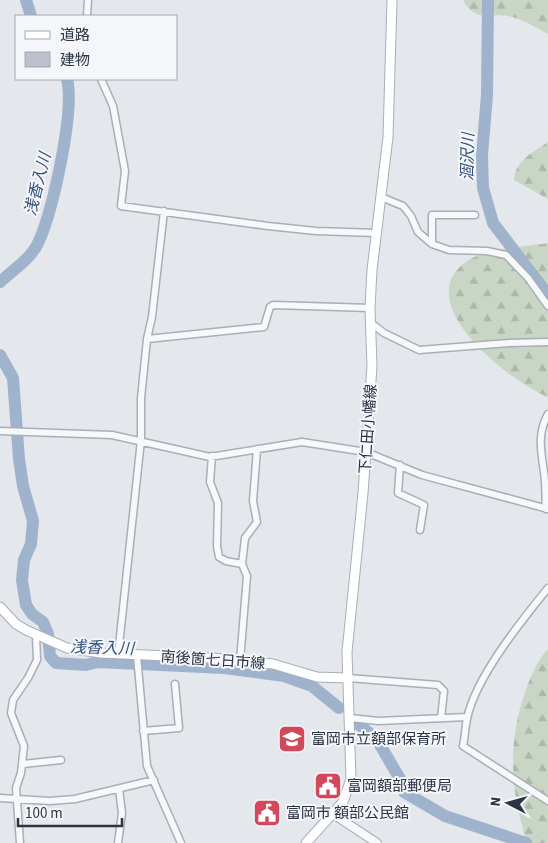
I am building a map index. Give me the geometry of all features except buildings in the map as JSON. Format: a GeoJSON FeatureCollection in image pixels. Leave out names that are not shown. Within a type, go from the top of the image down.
{"type":"FeatureCollection","features":[{"type":"Feature","properties":{"kind":"main road","name":"下仁田小幡線"},"geometry":{"type":"LineString","coordinates":[[306,843],[343,802],[351,779],[348,629],[366,452],[372,366],[370,308],[388,137],[392,0]]}},
{"type":"Feature","properties":{"kind":"main road","name":"南後箇七日市線"},"geometry":{"type":"LineString","coordinates":[[0,606],[16,624],[38,637],[55,644],[83,651],[118,655],[138,663],[240,661],[282,666],[317,677],[348,678]]}},
{"type":"Feature","properties":{"kind":"street"},"geometry":{"type":"LineString","coordinates":[[87,15],[88,0]]}},
{"type":"Feature","properties":{"kind":"street"},"geometry":{"type":"LineString","coordinates":[[101,80],[113,106],[125,171],[121,206],[164,210],[278,227],[377,233]]}},
{"type":"Feature","properties":{"kind":"street"},"geometry":{"type":"LineString","coordinates":[[381,197],[403,206],[411,216],[418,232],[432,244],[449,250],[487,251],[506,256],[528,278],[548,306]]}},
{"type":"Feature","properties":{"kind":"street"},"geometry":{"type":"LineString","coordinates":[[118,655],[141,440],[141,398],[147,339],[152,317],[164,210]]}},
{"type":"Feature","properties":{"kind":"street"},"geometry":{"type":"LineString","coordinates":[[432,244],[432,215],[476,215]]}},
{"type":"Feature","properties":{"kind":"street"},"geometry":{"type":"LineString","coordinates":[[147,339],[264,327],[270,307],[273,305],[370,308]]}},
{"type":"Feature","properties":{"kind":"street"},"geometry":{"type":"LineString","coordinates":[[371,322],[384,333],[419,350],[548,342]]}},
{"type":"Feature","properties":{"kind":"street"},"geometry":{"type":"LineString","coordinates":[[0,431],[112,435],[212,456],[302,442],[366,452],[440,481],[547,509],[545,474],[539,445],[544,422],[548,414]]}},
{"type":"Feature","properties":{"kind":"street"},"geometry":{"type":"LineString","coordinates":[[240,661],[247,576],[242,564],[245,538],[256,522],[253,501],[257,450]]}},
{"type":"Feature","properties":{"kind":"street"},"geometry":{"type":"LineString","coordinates":[[212,456],[210,482],[218,503],[217,546],[219,557],[226,561],[242,564]]}},
{"type":"Feature","properties":{"kind":"street"},"geometry":{"type":"LineString","coordinates":[[400,464],[398,493],[424,505],[420,530]]}},
{"type":"Feature","properties":{"kind":"street"},"geometry":{"type":"LineString","coordinates":[[548,588],[498,655],[467,717],[464,746],[548,801]]}},
{"type":"Feature","properties":{"kind":"street"},"geometry":{"type":"LineString","coordinates":[[20,843],[16,788],[23,764],[24,746],[11,712],[12,700],[28,678],[37,660],[38,637]]}},
{"type":"Feature","properties":{"kind":"street"},"geometry":{"type":"LineString","coordinates":[[138,663],[147,766],[181,843]]}},
{"type":"Feature","properties":{"kind":"street"},"geometry":{"type":"LineString","coordinates":[[348,678],[438,685],[444,691],[441,718]]}},
{"type":"Feature","properties":{"kind":"street"},"geometry":{"type":"LineString","coordinates":[[143,731],[179,728],[175,684]]}},
{"type":"Feature","properties":{"kind":"street"},"geometry":{"type":"LineString","coordinates":[[350,718],[378,721],[467,717]]}},
{"type":"Feature","properties":{"kind":"street"},"geometry":{"type":"LineString","coordinates":[[23,764],[61,760]]}},
{"type":"Feature","properties":{"kind":"street"},"geometry":{"type":"LineString","coordinates":[[0,798],[50,801],[75,799],[154,780]]}},
{"type":"Feature","properties":{"kind":"street"},"geometry":{"type":"LineString","coordinates":[[118,843],[122,813],[119,789]]}},
{"type":"Feature","properties":{"kind":"street"},"geometry":{"type":"LineString","coordinates":[[333,814],[377,843]]}},
{"type":"Feature","properties":{"kind":"green space"},"geometry":{"type":"Polygon","coordinates":[[[463,0],[548,0],[548,34],[512,17],[479,15],[468,8],[463,0]]]}},
{"type":"Feature","properties":{"kind":"green space"},"geometry":{"type":"Polygon","coordinates":[[[548,142],[548,199],[514,180],[515,173],[521,162],[548,142]]]}},
{"type":"Feature","properties":{"kind":"green space"},"geometry":{"type":"Polygon","coordinates":[[[548,243],[548,397],[512,376],[473,341],[458,321],[450,300],[450,281],[463,264],[481,255],[492,251],[548,243]]]}},
{"type":"Feature","properties":{"kind":"green space"},"geometry":{"type":"Polygon","coordinates":[[[548,649],[548,843],[527,843],[514,785],[513,747],[526,689],[538,663],[548,649]]]}},
{"type":"Feature","properties":{"kind":"waterway","name":"浅香入川"},"geometry":{"type":"LineString","coordinates":[[26,0],[31,15]]}},
{"type":"Feature","properties":{"kind":"waterway","name":"涸沢川"},"geometry":{"type":"LineString","coordinates":[[488,0],[487,95],[482,155],[483,188],[493,223],[548,295]]}},
{"type":"Feature","properties":{"kind":"waterway","name":"浅香入川"},"geometry":{"type":"LineString","coordinates":[[0,282],[32,253],[45,226],[56,184],[65,136],[69,94],[67,80]]}},
{"type":"Feature","properties":{"kind":"waterway","name":"浅香入川"},"geometry":{"type":"LineString","coordinates":[[0,355],[13,378],[19,459],[23,486],[33,521],[31,544],[24,560],[22,580],[26,605],[32,614],[43,622],[48,634],[50,656],[56,663],[86,665],[97,662],[224,668],[284,676],[312,686],[339,708]]}},
{"type":"Feature","properties":{"kind":"waterway","name":"浅香入川"},"geometry":{"type":"LineString","coordinates":[[359,725],[376,738],[403,784],[404,792],[445,816],[526,843]]}},
{"type":"Feature","properties":{"kind":"place","name":"富岡市立額部保育所"},"geometry":{"type":"Point","coordinates":[292,739]}},
{"type":"Feature","properties":{"kind":"place","name":"富岡額部郵便局"},"geometry":{"type":"Point","coordinates":[328,786]}},
{"type":"Feature","properties":{"kind":"place","name":"富岡市 額部公民館"},"geometry":{"type":"Point","coordinates":[267,813]}}]}
